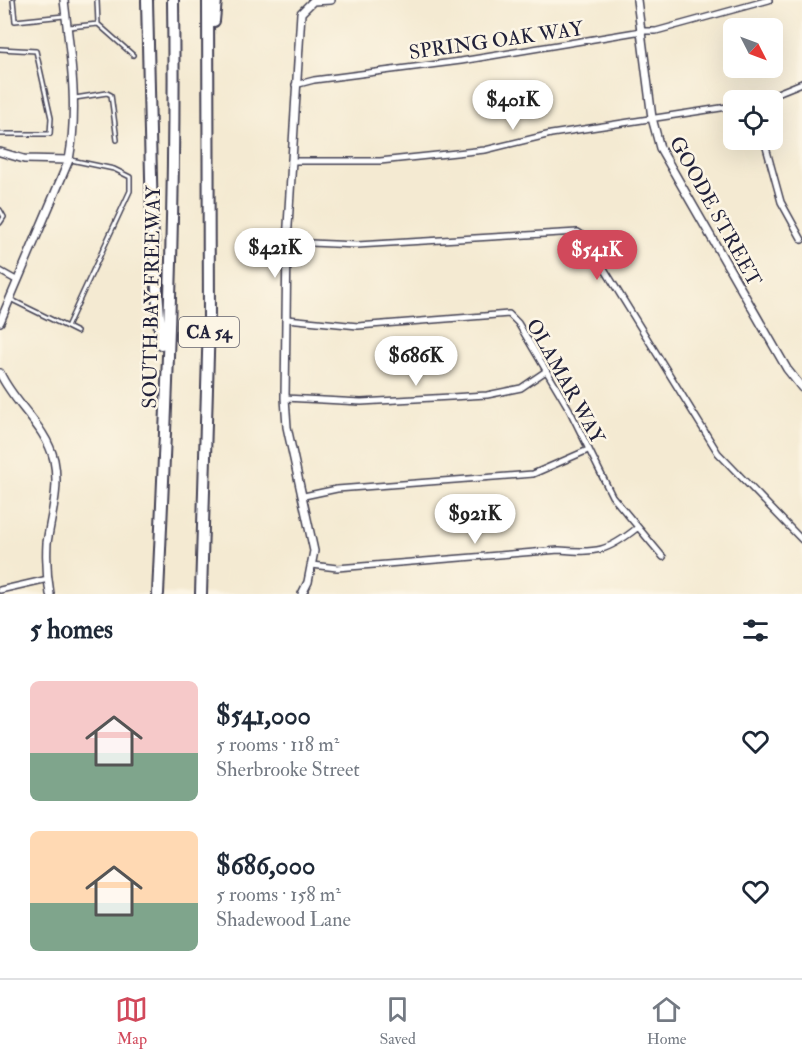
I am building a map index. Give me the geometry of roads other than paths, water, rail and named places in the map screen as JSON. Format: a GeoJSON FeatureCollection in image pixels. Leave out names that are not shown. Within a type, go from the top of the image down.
{"type":"FeatureCollection","features":[{"type":"Feature","properties":{"kind":"highway"},"geometry":{"type":"LineString","coordinates":[[147,0],[152,215],[166,405]]}},
{"type":"Feature","properties":{"kind":"highway","name":"SOUTH BAY FREEWAY"},"geometry":{"type":"LineString","coordinates":[[158,594],[166,405],[174,88],[172,0]]}},
{"type":"Feature","properties":{"kind":"highway","name":"CA 54"},"geometry":{"type":"LineString","coordinates":[[201,594],[208,352],[208,0]]}},
{"type":"Feature","properties":{"kind":"highway"},"geometry":{"type":"LineString","coordinates":[[209,69],[216,0]]}},
{"type":"Feature","properties":{"kind":"street"},"geometry":{"type":"LineString","coordinates":[[0,322],[8,298],[69,160],[74,133],[75,99],[64,0]]}},
{"type":"Feature","properties":{"kind":"street","name":"GOODE STREET"},"geometry":{"type":"LineString","coordinates":[[637,0],[652,118],[660,148],[788,369],[802,388]]}},
{"type":"Feature","properties":{"kind":"street","name":"SPRING OAK WAY"},"geometry":{"type":"LineString","coordinates":[[295,85],[489,57],[642,31],[656,32],[769,0]]}},
{"type":"Feature","properties":{"kind":"street"},"geometry":{"type":"LineString","coordinates":[[302,594],[312,565],[314,551],[287,427],[285,398],[287,242],[295,85],[302,13],[313,2],[327,1]]}},
{"type":"Feature","properties":{"kind":"street"},"geometry":{"type":"LineString","coordinates":[[783,91],[802,83]]}},
{"type":"Feature","properties":{"kind":"street"},"geometry":{"type":"LineString","coordinates":[[291,161],[380,161],[485,150],[551,134],[723,108]]}},
{"type":"Feature","properties":{"kind":"street"},"geometry":{"type":"LineString","coordinates":[[767,150],[781,202],[802,240]]}},
{"type":"Feature","properties":{"kind":"street"},"geometry":{"type":"LineString","coordinates":[[0,152],[24,159],[69,160]]}},
{"type":"Feature","properties":{"kind":"street"},"geometry":{"type":"LineString","coordinates":[[287,242],[357,245],[578,232],[584,236],[718,453],[802,540]]}},
{"type":"Feature","properties":{"kind":"street"},"geometry":{"type":"LineString","coordinates":[[0,271],[16,280]]}},
{"type":"Feature","properties":{"kind":"street","name":"OLAMAR WAY"},"geometry":{"type":"LineString","coordinates":[[287,319],[358,326],[509,314],[518,323],[569,409],[612,496],[663,557]]}},
{"type":"Feature","properties":{"kind":"street"},"geometry":{"type":"LineString","coordinates":[[285,398],[361,402],[487,395],[520,388],[546,371]]}},
{"type":"Feature","properties":{"kind":"street"},"geometry":{"type":"LineString","coordinates":[[0,373],[14,399],[41,432],[54,460],[56,482],[47,543],[50,594]]}},
{"type":"Feature","properties":{"kind":"street"},"geometry":{"type":"LineString","coordinates":[[303,496],[337,489],[532,474],[588,450]]}},
{"type":"Feature","properties":{"kind":"street"},"geometry":{"type":"LineString","coordinates":[[312,565],[340,568],[558,550],[589,553],[615,545],[637,528]]}},
{"type":"Feature","properties":{"kind":"street"},"geometry":{"type":"LineString","coordinates":[[0,590],[48,579]]}},
{"type":"Feature","properties":{"kind":"lane"},"geometry":{"type":"LineString","coordinates":[[13,0],[15,21],[66,15]]}},
{"type":"Feature","properties":{"kind":"lane"},"geometry":{"type":"LineString","coordinates":[[97,0],[98,24],[133,55]]}},
{"type":"Feature","properties":{"kind":"lane"},"geometry":{"type":"LineString","coordinates":[[67,28],[98,24]]}},
{"type":"Feature","properties":{"kind":"lane"},"geometry":{"type":"LineString","coordinates":[[0,49],[36,51],[51,118],[50,134],[0,134]]}},
{"type":"Feature","properties":{"kind":"lane"},"geometry":{"type":"LineString","coordinates":[[75,99],[107,93],[111,95],[117,140]]}},
{"type":"Feature","properties":{"kind":"lane"},"geometry":{"type":"LineString","coordinates":[[67,327],[132,184],[130,177],[120,170],[69,160]]}},
{"type":"Feature","properties":{"kind":"lane"},"geometry":{"type":"LineString","coordinates":[[0,210],[4,217],[0,223]]}},
{"type":"Feature","properties":{"kind":"lane"},"geometry":{"type":"LineString","coordinates":[[8,298],[77,332]]}}]}
